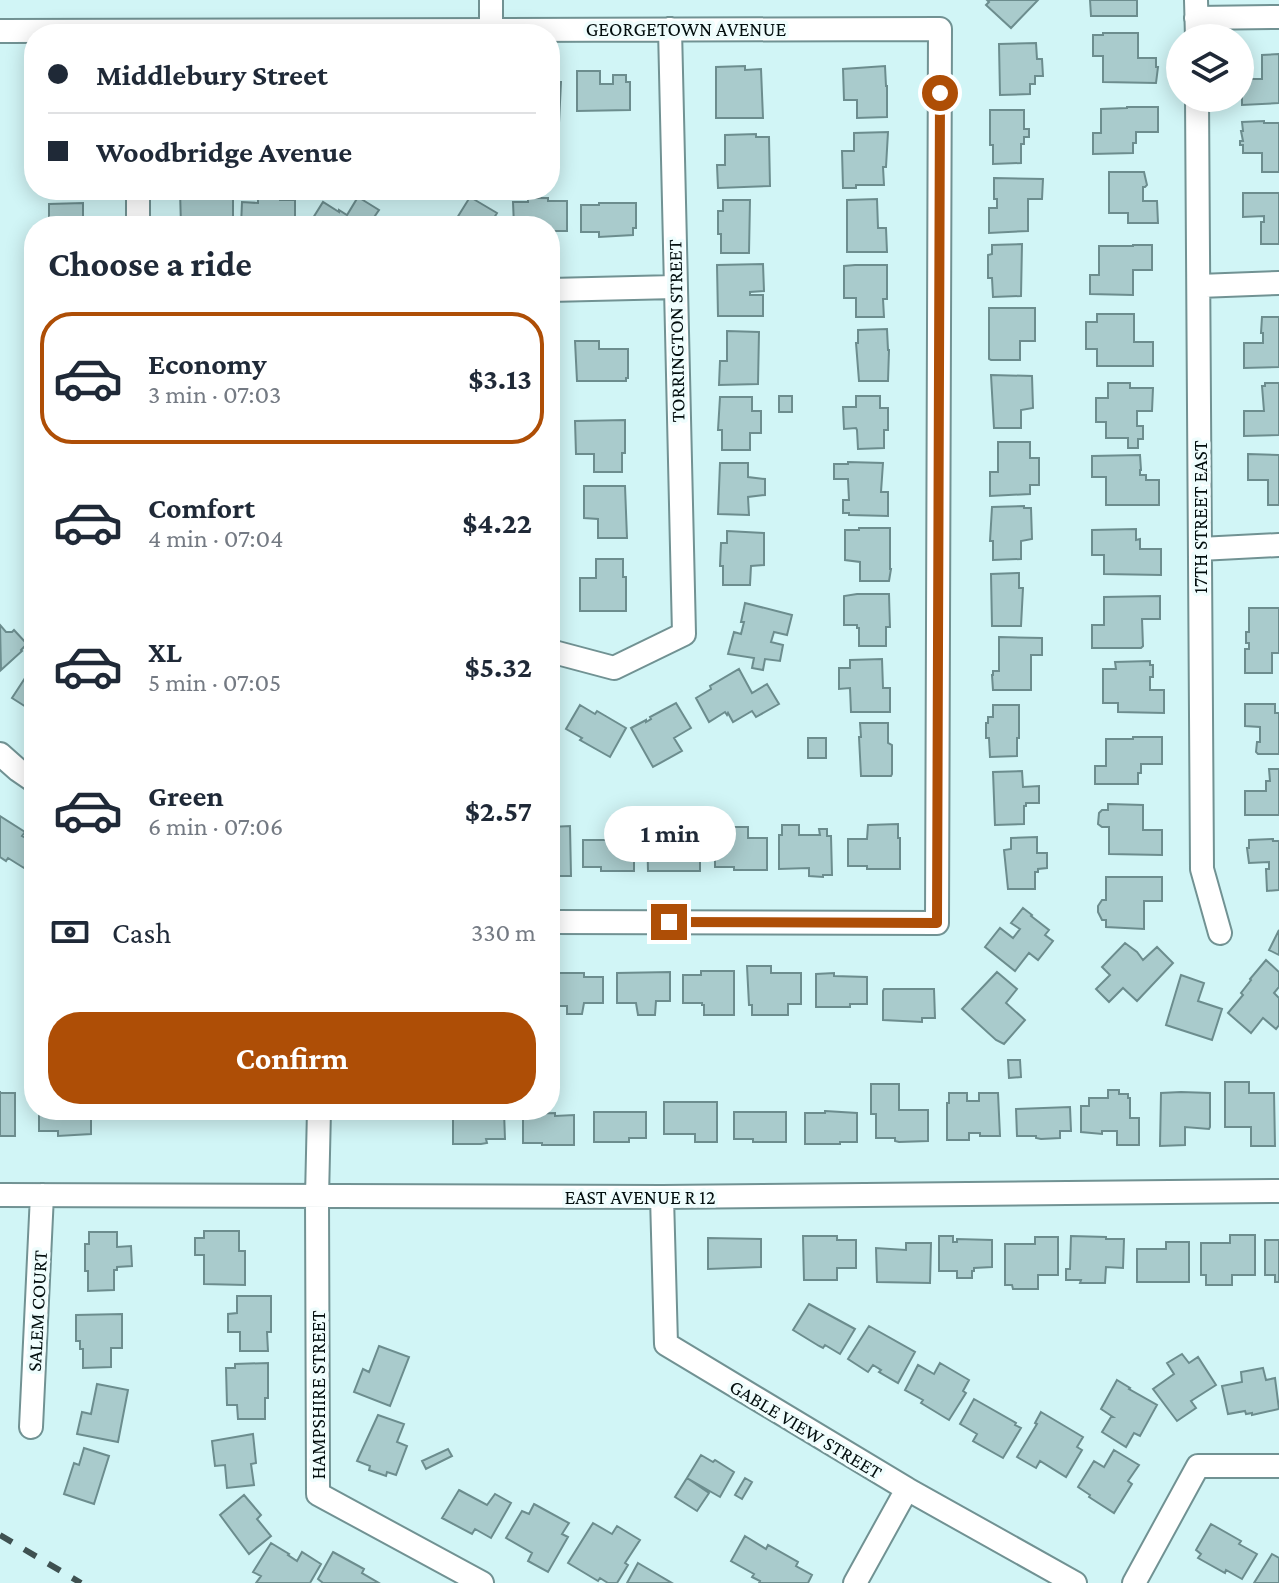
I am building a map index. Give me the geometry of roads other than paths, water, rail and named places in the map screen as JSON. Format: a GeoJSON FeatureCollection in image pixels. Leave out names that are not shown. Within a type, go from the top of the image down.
{"type":"FeatureCollection","features":[{"type":"Feature","properties":{"kind":"street"},"geometry":{"type":"LineString","coordinates":[[491,0],[491,24]]}},
{"type":"Feature","properties":{"kind":"street"},"geometry":{"type":"LineString","coordinates":[[1196,19],[1279,17]]}},
{"type":"Feature","properties":{"kind":"street","name":"GEORGETOWN AVENUE"},"geometry":{"type":"LineString","coordinates":[[560,29],[940,29],[937,923],[560,922]]}},
{"type":"Feature","properties":{"kind":"street","name":"TORRINGTON STREET"},"geometry":{"type":"LineString","coordinates":[[560,654],[614,668],[684,634],[670,29]]}},
{"type":"Feature","properties":{"kind":"street","name":"GEORGETOWN AVENUE"},"geometry":{"type":"LineString","coordinates":[[0,31],[24,31]]}},
{"type":"Feature","properties":{"kind":"street","name":"17TH STREET EAST"},"geometry":{"type":"LineString","coordinates":[[1197,112],[1202,869],[1220,933]]}},
{"type":"Feature","properties":{"kind":"street"},"geometry":{"type":"LineString","coordinates":[[1199,286],[1279,283]]}},
{"type":"Feature","properties":{"kind":"street"},"geometry":{"type":"LineString","coordinates":[[560,290],[675,287]]}},
{"type":"Feature","properties":{"kind":"street"},"geometry":{"type":"LineString","coordinates":[[1200,549],[1279,545]]}},
{"type":"Feature","properties":{"kind":"street"},"geometry":{"type":"LineString","coordinates":[[0,754],[24,774]]}},
{"type":"Feature","properties":{"kind":"street","name":"HAMPSHIRE STREET"},"geometry":{"type":"LineString","coordinates":[[319,1120],[318,1494],[482,1583]]}},
{"type":"Feature","properties":{"kind":"street","name":"EAST AVENUE R 12"},"geometry":{"type":"LineString","coordinates":[[0,1195],[662,1197],[1279,1191]]}},
{"type":"Feature","properties":{"kind":"street","name":"SALEM COURT"},"geometry":{"type":"LineString","coordinates":[[31,1427],[42,1195]]}},
{"type":"Feature","properties":{"kind":"street","name":"GABLE VIEW STREET"},"geometry":{"type":"LineString","coordinates":[[662,1197],[666,1344],[907,1489],[1075,1583]]}},
{"type":"Feature","properties":{"kind":"street"},"geometry":{"type":"LineString","coordinates":[[1134,1583],[1198,1466],[1279,1466]]}},
{"type":"Feature","properties":{"kind":"street"},"geometry":{"type":"LineString","coordinates":[[855,1583],[907,1489]]}},
{"type":"Feature","properties":{"kind":"railway"},"geometry":{"type":"LineString","coordinates":[[0,1535],[81,1583]]}}]}
